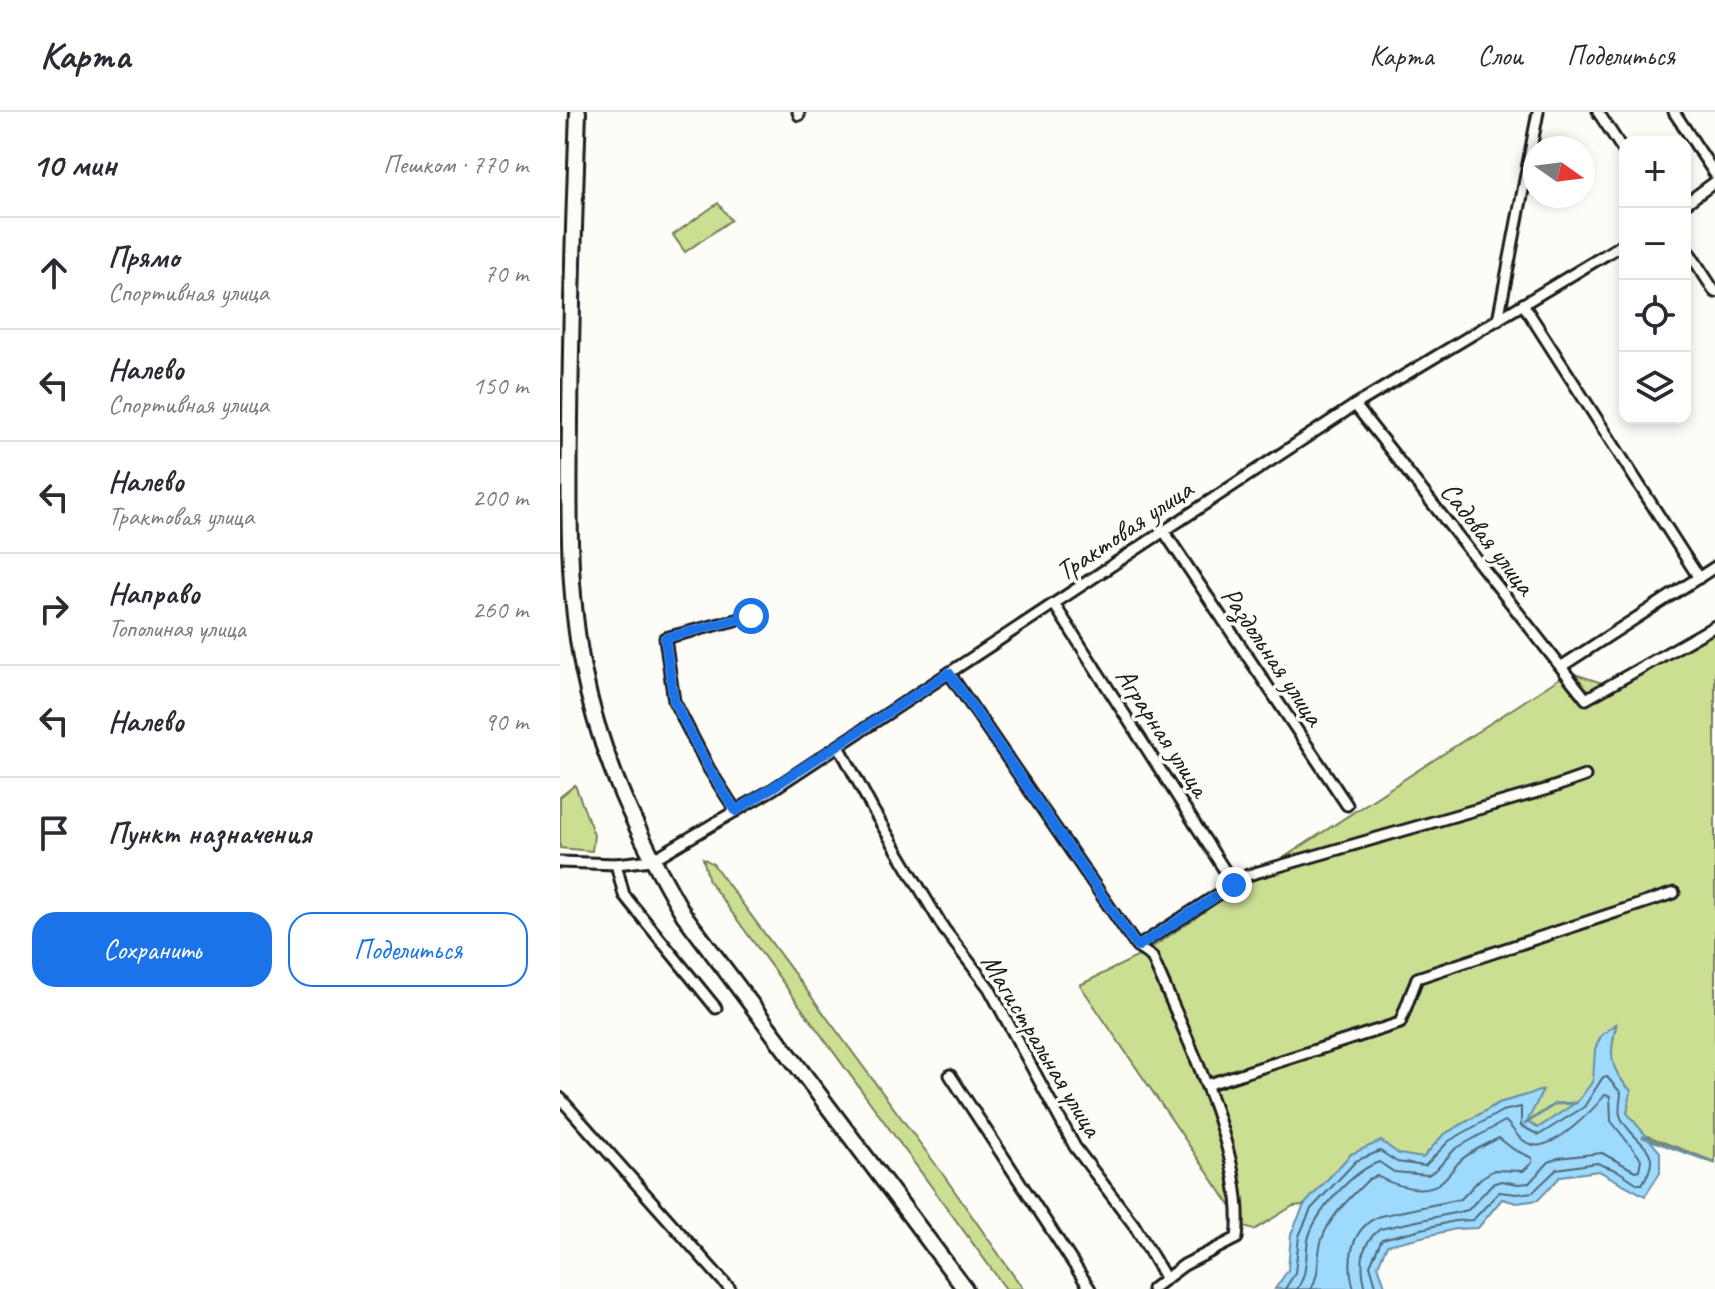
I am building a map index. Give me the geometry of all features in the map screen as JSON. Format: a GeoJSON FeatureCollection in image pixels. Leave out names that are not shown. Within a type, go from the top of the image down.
{"type":"FeatureCollection","features":[{"type":"Feature","properties":{"kind":"main road"},"geometry":{"type":"LineString","coordinates":[[578,112],[566,308],[568,556],[583,670],[612,770],[652,860],[684,915],[965,1289]]}},
{"type":"Feature","properties":{"kind":"street"},"geometry":{"type":"LineString","coordinates":[[1498,320],[1538,112]]}},
{"type":"Feature","properties":{"kind":"street"},"geometry":{"type":"LineString","coordinates":[[1598,112],[1619,144]]}},
{"type":"Feature","properties":{"kind":"street"},"geometry":{"type":"LineString","coordinates":[[1674,112],[1715,174]]}},
{"type":"Feature","properties":{"kind":"street"},"geometry":{"type":"LineString","coordinates":[[1691,200],[1715,182]]}},
{"type":"Feature","properties":{"kind":"street","name":"Трактовая улица"},"geometry":{"type":"LineString","coordinates":[[652,860],[839,746],[1355,405],[1619,247]]}},
{"type":"Feature","properties":{"kind":"street"},"geometry":{"type":"LineString","coordinates":[[1691,255],[1715,292]]}},
{"type":"Feature","properties":{"kind":"street"},"geometry":{"type":"LineString","coordinates":[[1523,304],[1699,578]]}},
{"type":"Feature","properties":{"kind":"street","name":"Садовая улица"},"geometry":{"type":"LineString","coordinates":[[1355,405],[1586,699],[1715,626]]}},
{"type":"Feature","properties":{"kind":"street","name":"Раздольная улица"},"geometry":{"type":"LineString","coordinates":[[1163,530],[1347,805]]}},
{"type":"Feature","properties":{"kind":"street"},"geometry":{"type":"LineString","coordinates":[[1562,666],[1715,567]]}},
{"type":"Feature","properties":{"kind":"street","name":"Аграрная улица"},"geometry":{"type":"LineString","coordinates":[[1054,604],[1234,885]]}},
{"type":"Feature","properties":{"kind":"street"},"geometry":{"type":"LineString","coordinates":[[736,811],[709,769],[674,701],[665,638],[751,616]]}},
{"type":"Feature","properties":{"kind":"street"},"geometry":{"type":"LineString","coordinates":[[949,673],[1137,947],[1152,957],[1206,1085],[1233,1171],[1237,1238],[1184,1265],[1152,1289]]}},
{"type":"Feature","properties":{"kind":"street","name":"Магистральная улица"},"geometry":{"type":"LineString","coordinates":[[839,746],[944,929],[989,988],[1075,1147],[1134,1225],[1166,1279]]}},
{"type":"Feature","properties":{"kind":"street"},"geometry":{"type":"LineString","coordinates":[[1137,947],[1248,875],[1585,776]]}},
{"type":"Feature","properties":{"kind":"street"},"geometry":{"type":"LineString","coordinates":[[560,862],[616,864],[652,860]]}},
{"type":"Feature","properties":{"kind":"street"},"geometry":{"type":"LineString","coordinates":[[616,864],[624,895],[716,1008]]}},
{"type":"Feature","properties":{"kind":"street"},"geometry":{"type":"LineString","coordinates":[[1206,1085],[1400,1023],[1417,978],[1674,893]]}},
{"type":"Feature","properties":{"kind":"street"},"geometry":{"type":"LineString","coordinates":[[950,1075],[1090,1289]]}},
{"type":"Feature","properties":{"kind":"street"},"geometry":{"type":"LineString","coordinates":[[560,1098],[730,1289]]}},
{"type":"Feature","properties":{"kind":"green space"},"geometry":{"type":"Polygon","coordinates":[[[718,203],[731,220],[685,252],[673,235],[718,203]]]}},
{"type":"Feature","properties":{"kind":"green space"},"geometry":{"type":"Polygon","coordinates":[[[1715,622],[1715,1162],[1642,1134],[1627,1113],[1631,1091],[1618,1075],[1612,1061],[1616,1026],[1597,1047],[1595,1073],[1588,1090],[1538,1128],[1526,1122],[1541,1091],[1499,1103],[1443,1135],[1423,1158],[1351,1154],[1304,1205],[1293,1206],[1254,1230],[1238,1225],[1231,1207],[1080,985],[1143,954],[1254,877],[1569,672],[1608,685],[1715,622]]]}},
{"type":"Feature","properties":{"kind":"green space"},"geometry":{"type":"Polygon","coordinates":[[[575,785],[594,835],[592,851],[560,848],[560,797],[575,785]]]}},
{"type":"Feature","properties":{"kind":"green space"},"geometry":{"type":"Polygon","coordinates":[[[703,858],[713,864],[942,1173],[1023,1289],[1006,1289],[709,881],[703,858]]]}},
{"type":"Feature","properties":{"kind":"water"},"geometry":{"type":"Polygon","coordinates":[[[1616,1024],[1613,1060],[1618,1075],[1631,1091],[1627,1113],[1660,1152],[1660,1173],[1645,1196],[1599,1171],[1561,1176],[1538,1200],[1517,1203],[1502,1199],[1478,1228],[1456,1229],[1387,1245],[1378,1265],[1386,1289],[1275,1289],[1288,1270],[1291,1234],[1304,1205],[1351,1154],[1381,1141],[1399,1154],[1423,1158],[1443,1135],[1499,1103],[1543,1090],[1527,1122],[1538,1128],[1578,1101],[1593,1081],[1595,1049],[1601,1036],[1616,1024]]]}},
{"type":"Feature","properties":{"kind":"waterway"},"geometry":{"type":"LineString","coordinates":[[1525,1124],[1555,1104],[1576,1103]]}},
{"type":"Feature","properties":{"kind":"waterway"},"geometry":{"type":"LineString","coordinates":[[1643,1137],[1715,1163]]}},
{"type":"Feature","properties":{"kind":"route"},"geometry":{"type":"LineString","coordinates":[[751,616],[665,638],[674,701],[709,769],[736,811],[949,673],[1137,947],[1234,885]]}}]}
